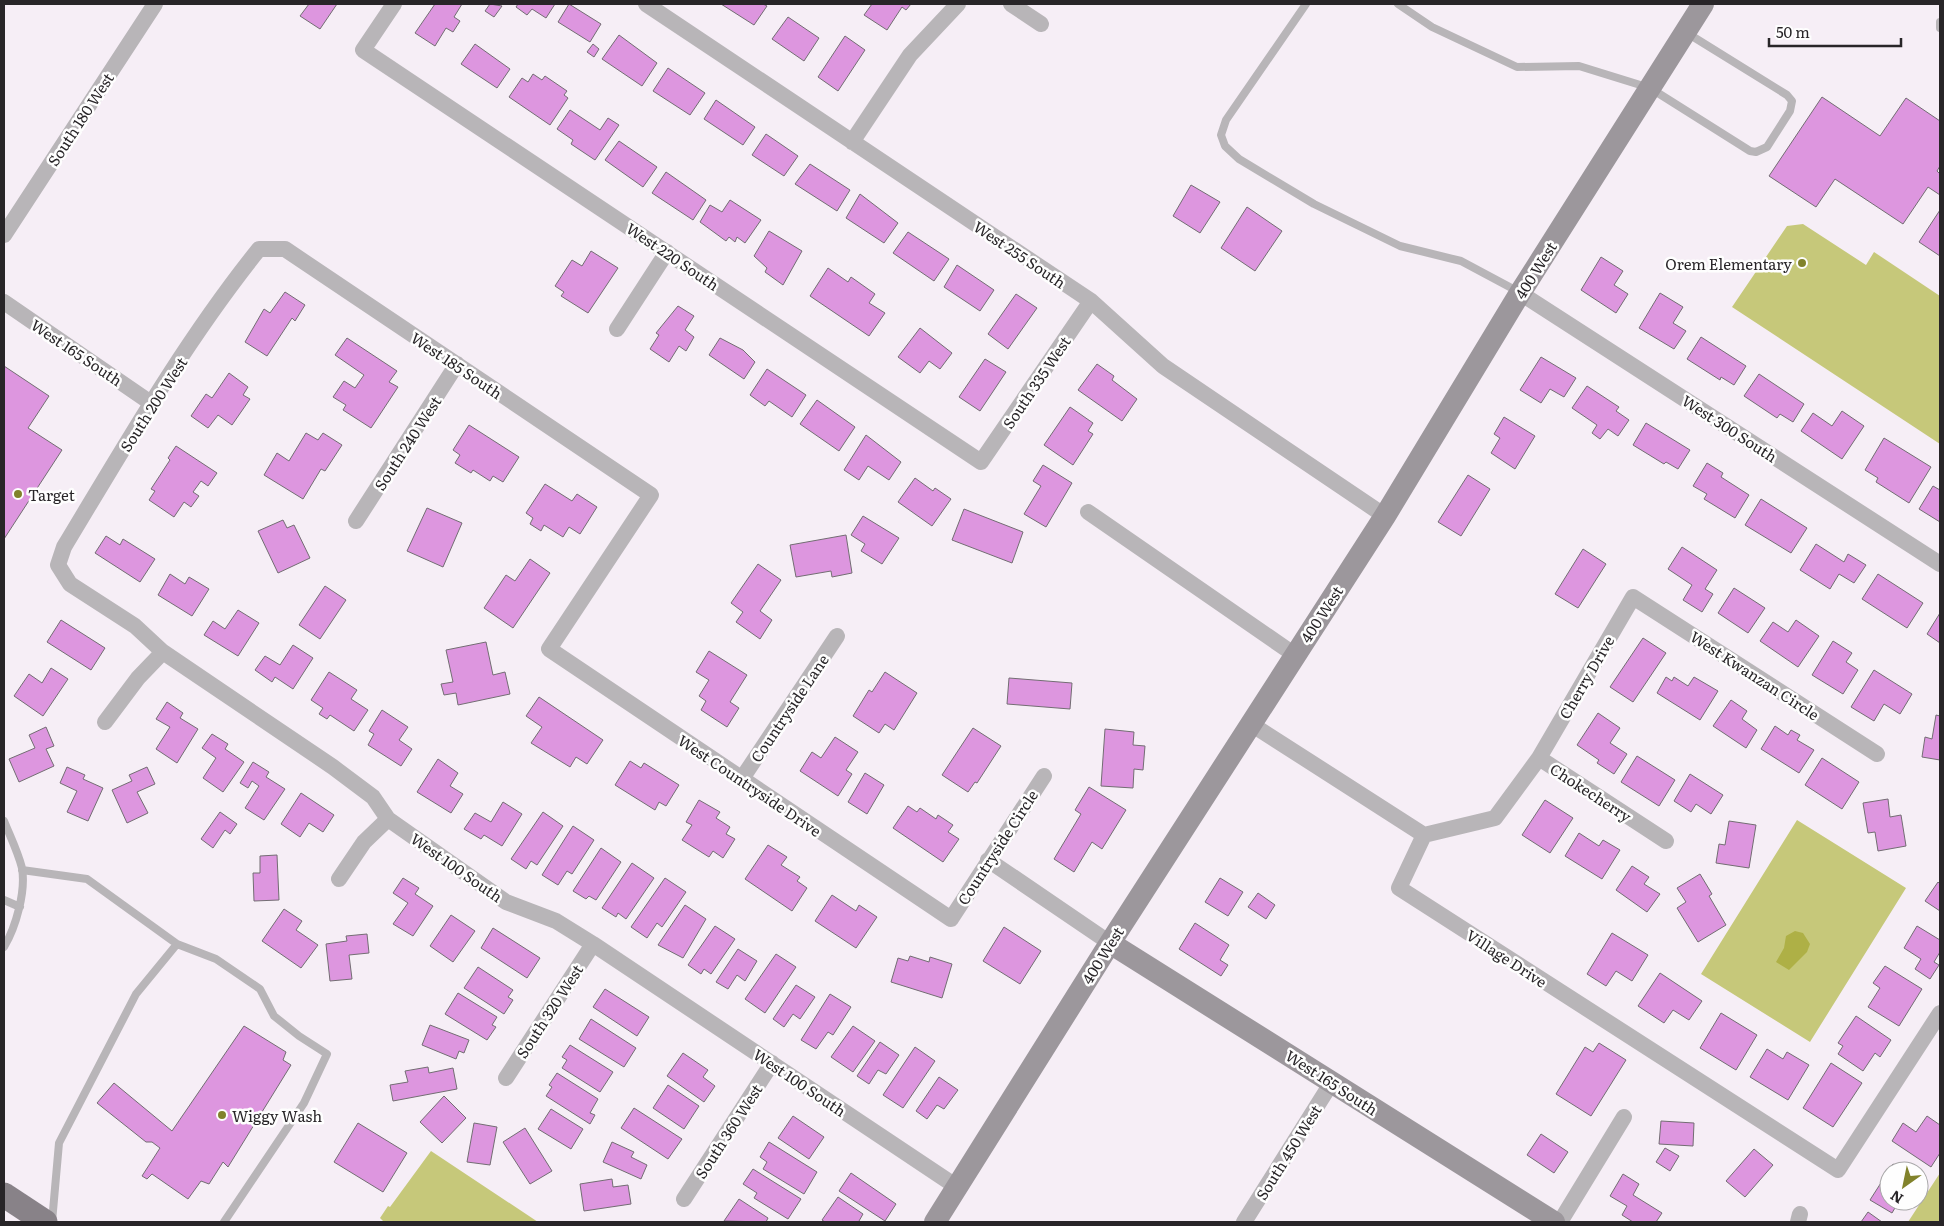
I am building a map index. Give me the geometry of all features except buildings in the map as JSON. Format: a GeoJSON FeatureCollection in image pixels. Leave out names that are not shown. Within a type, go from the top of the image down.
{"type":"FeatureCollection","features":[{"type":"Feature","properties":{"kind":"main road","name":"400 West"},"geometry":{"type":"LineString","coordinates":[[935,1222],[1110,943],[1385,516],[1520,292],[1703,4]]}},
{"type":"Feature","properties":{"kind":"main road","name":"West 165 South"},"geometry":{"type":"LineString","coordinates":[[1110,943],[1554,1222]]}},
{"type":"Feature","properties":{"kind":"main road"},"geometry":{"type":"LineString","coordinates":[[4,1195],[45,1222]]}},
{"type":"Feature","properties":{"kind":"street","name":"South 180 West"},"geometry":{"type":"LineString","coordinates":[[4,235],[155,4]]}},
{"type":"Feature","properties":{"kind":"street","name":"West 220 South"},"geometry":{"type":"LineString","coordinates":[[394,4],[363,50],[981,462]]}},
{"type":"Feature","properties":{"kind":"street","name":"West 255 South"},"geometry":{"type":"LineString","coordinates":[[646,4],[1090,301],[1163,366],[1385,516]]}},
{"type":"Feature","properties":{"kind":"street"},"geometry":{"type":"LineString","coordinates":[[852,142],[910,55],[958,4]]}},
{"type":"Feature","properties":{"kind":"street"},"geometry":{"type":"LineString","coordinates":[[1011,4],[1042,24]]}},
{"type":"Feature","properties":{"kind":"street","name":"West 185 South"},"geometry":{"type":"LineString","coordinates":[[259,249],[285,249],[651,495],[550,649]]}},
{"type":"Feature","properties":{"kind":"street","name":"South 200 West"},"geometry":{"type":"LineString","coordinates":[[58,565],[64,547],[151,403],[241,271],[259,249]]}},
{"type":"Feature","properties":{"kind":"street"},"geometry":{"type":"LineString","coordinates":[[617,329],[668,252]]}},
{"type":"Feature","properties":{"kind":"street","name":"West 300 South"},"geometry":{"type":"LineString","coordinates":[[1520,292],[1940,564]]}},
{"type":"Feature","properties":{"kind":"street","name":"South 335 West"},"geometry":{"type":"LineString","coordinates":[[981,462],[1090,301]]}},
{"type":"Feature","properties":{"kind":"street","name":"West 165 South"},"geometry":{"type":"LineString","coordinates":[[4,302],[151,403]]}},
{"type":"Feature","properties":{"kind":"street","name":"South 240 West"},"geometry":{"type":"LineString","coordinates":[[356,521],[457,364]]}},
{"type":"Feature","properties":{"kind":"street"},"geometry":{"type":"LineString","coordinates":[[1088,512],[1295,655]]}},
{"type":"Feature","properties":{"kind":"street","name":"West 100 South"},"geometry":{"type":"LineString","coordinates":[[58,565],[70,584],[135,626],[163,652],[333,767],[373,797],[388,819],[506,902],[556,922],[593,944],[957,1187]]}},
{"type":"Feature","properties":{"kind":"street","name":"West Kwanzan Circle"},"geometry":{"type":"LineString","coordinates":[[1633,597],[1876,754]]}},
{"type":"Feature","properties":{"kind":"street","name":"Cherry Drive"},"geometry":{"type":"LineString","coordinates":[[1539,758],[1633,597]]}},
{"type":"Feature","properties":{"kind":"street","name":"Countryside Lane"},"geometry":{"type":"LineString","coordinates":[[741,780],[837,636]]}},
{"type":"Feature","properties":{"kind":"street","name":"West Countryside Drive"},"geometry":{"type":"LineString","coordinates":[[550,649],[741,780],[950,919]]}},
{"type":"Feature","properties":{"kind":"street"},"geometry":{"type":"LineString","coordinates":[[106,722],[138,678],[163,652]]}},
{"type":"Feature","properties":{"kind":"street"},"geometry":{"type":"LineString","coordinates":[[1251,724],[1424,835]]}},
{"type":"Feature","properties":{"kind":"street","name":"Chokecherry"},"geometry":{"type":"LineString","coordinates":[[1424,835],[1495,818],[1539,758],[1666,841]]}},
{"type":"Feature","properties":{"kind":"street","name":"Countryside Circle"},"geometry":{"type":"LineString","coordinates":[[950,919],[1044,776]]}},
{"type":"Feature","properties":{"kind":"street"},"geometry":{"type":"LineString","coordinates":[[339,879],[364,842],[388,819]]}},
{"type":"Feature","properties":{"kind":"street","name":"Village Drive"},"geometry":{"type":"LineString","coordinates":[[1424,835],[1398,888],[1838,1170],[1940,1013]]}},
{"type":"Feature","properties":{"kind":"street"},"geometry":{"type":"LineString","coordinates":[[988,860],[1110,943]]}},
{"type":"Feature","properties":{"kind":"street","name":"South 320 West"},"geometry":{"type":"LineString","coordinates":[[506,1078],[593,944]]}},
{"type":"Feature","properties":{"kind":"street","name":"South 360 West"},"geometry":{"type":"LineString","coordinates":[[684,1199],[772,1063]]}},
{"type":"Feature","properties":{"kind":"street","name":"South 450 West"},"geometry":{"type":"LineString","coordinates":[[1244,1222],[1332,1082]]}},
{"type":"Feature","properties":{"kind":"street"},"geometry":{"type":"LineString","coordinates":[[1560,1222],[1624,1117]]}},
{"type":"Feature","properties":{"kind":"lane"},"geometry":{"type":"LineString","coordinates":[[1306,4],[1226,120],[1221,135],[1225,146],[1239,158],[1323,208],[1400,246],[1461,261],[1520,292]]}},
{"type":"Feature","properties":{"kind":"lane"},"geometry":{"type":"LineString","coordinates":[[1398,4],[1432,27],[1517,66],[1579,66],[1650,88],[1750,151],[1756,152],[1767,146],[1790,111],[1792,102],[1787,95],[1685,32]]}},
{"type":"Feature","properties":{"kind":"lane"},"geometry":{"type":"LineString","coordinates":[[1940,22],[1940,28]]}},
{"type":"Feature","properties":{"kind":"lane"},"geometry":{"type":"LineString","coordinates":[[4,821],[22,870],[20,907],[10,938],[4,947]]}},
{"type":"Feature","properties":{"kind":"lane"},"geometry":{"type":"LineString","coordinates":[[22,870],[86,879],[177,944],[216,959],[260,989],[274,1016],[299,1036],[327,1054],[304,1103],[224,1222]]}},
{"type":"Feature","properties":{"kind":"lane"},"geometry":{"type":"LineString","coordinates":[[4,900],[20,907]]}},
{"type":"Feature","properties":{"kind":"lane"},"geometry":{"type":"LineString","coordinates":[[52,1222],[59,1143],[136,994],[177,944]]}},
{"type":"Feature","properties":{"kind":"green space"},"geometry":{"type":"Polygon","coordinates":[[[1803,224],[1866,265],[1874,252],[1940,296],[1940,444],[1732,307],[1787,226],[1803,224]]]}},
{"type":"Feature","properties":{"kind":"green space"},"geometry":{"type":"Polygon","coordinates":[[[1797,820],[1906,888],[1810,1042],[1701,974],[1797,820]]]}},
{"type":"Feature","properties":{"kind":"green space"},"geometry":{"type":"Polygon","coordinates":[[[431,1151],[538,1222],[384,1222],[380,1218],[431,1151]]]}},
{"type":"Feature","properties":{"kind":"green space"},"geometry":{"type":"Polygon","coordinates":[[[1940,1173],[1940,1222],[1908,1222],[1915,1211],[1929,1211],[1929,1190],[1940,1173]]]}},
{"type":"Feature","properties":{"kind":"shaded area"},"geometry":{"type":"Polygon","coordinates":[[[1795,931],[1803,933],[1810,944],[1807,952],[1789,970],[1776,962],[1784,948],[1786,936],[1795,931]]]}},
{"type":"Feature","properties":{"kind":"place","name":"Orem Elementary"},"geometry":{"type":"Point","coordinates":[1802,263]}},
{"type":"Feature","properties":{"kind":"place","name":"Target"},"geometry":{"type":"Point","coordinates":[18,494]}},
{"type":"Feature","properties":{"kind":"place","name":"Wiggy Wash"},"geometry":{"type":"Point","coordinates":[222,1115]}}]}
